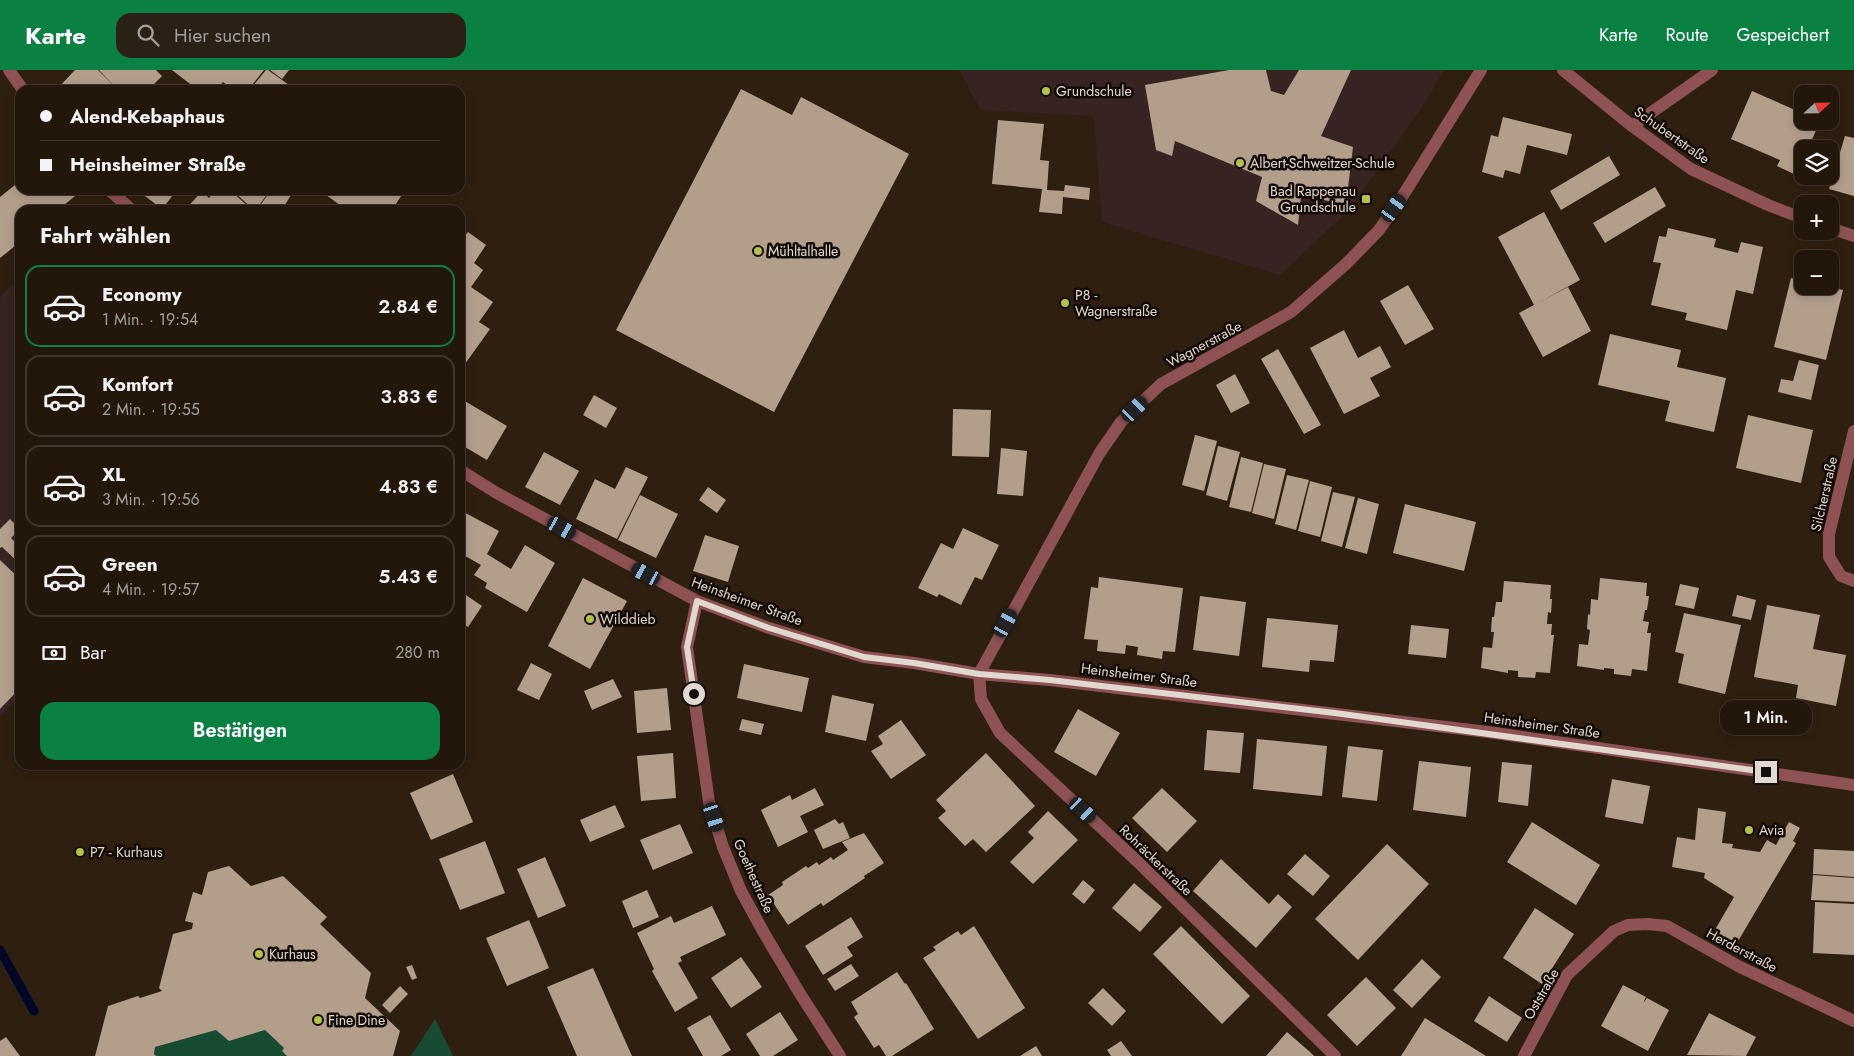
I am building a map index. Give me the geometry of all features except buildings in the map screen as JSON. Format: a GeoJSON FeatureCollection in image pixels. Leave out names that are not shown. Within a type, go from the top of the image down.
{"type":"FeatureCollection","features":[{"type":"Feature","properties":{"kind":"street"},"geometry":{"type":"LineString","coordinates":[[9,70],[20,85]]}},
{"type":"Feature","properties":{"kind":"street","name":"Wagnerstraße"},"geometry":{"type":"LineString","coordinates":[[979,674],[1099,454],[1122,422],[1161,384],[1291,312],[1346,264],[1378,230],[1402,197],[1481,70]]}},
{"type":"Feature","properties":{"kind":"street","name":"Schubertstraße"},"geometry":{"type":"LineString","coordinates":[[1563,70],[1632,126],[1691,169],[1768,205],[1794,215]]}},
{"type":"Feature","properties":{"kind":"street"},"geometry":{"type":"LineString","coordinates":[[1632,126],[1712,70]]}},
{"type":"Feature","properties":{"kind":"street"},"geometry":{"type":"LineString","coordinates":[[115,195],[126,205]]}},
{"type":"Feature","properties":{"kind":"street"},"geometry":{"type":"LineString","coordinates":[[1839,231],[1854,236]]}},
{"type":"Feature","properties":{"kind":"street","name":"Silcherstraße"},"geometry":{"type":"LineString","coordinates":[[1854,431],[1829,534],[1829,557],[1841,576],[1854,581]]}},
{"type":"Feature","properties":{"kind":"street","name":"Heinsheimer Straße"},"geometry":{"type":"LineString","coordinates":[[465,473],[495,492],[697,601],[769,628],[864,657],[979,674],[1050,680],[1364,716],[1854,785]]}},
{"type":"Feature","properties":{"kind":"street","name":"Goethestraße"},"geometry":{"type":"LineString","coordinates":[[697,601],[687,647],[709,802],[723,847],[742,891],[784,967],[840,1056]]}},
{"type":"Feature","properties":{"kind":"street","name":"Rohräckerstraße"},"geometry":{"type":"LineString","coordinates":[[979,674],[981,699],[1000,733],[1138,862],[1335,1056]]}},
{"type":"Feature","properties":{"kind":"street","name":"Herderstraße"},"geometry":{"type":"LineString","coordinates":[[1614,931],[1628,925],[1667,926],[1738,966],[1854,1021]]}},
{"type":"Feature","properties":{"kind":"street","name":"Oststraße"},"geometry":{"type":"LineString","coordinates":[[1524,1056],[1567,975],[1614,931]]}},
{"type":"Feature","properties":{"kind":"shaded area","name":"Albert-Schweitzer-Schule"},"geometry":{"type":"Polygon","coordinates":[[[959,70],[1444,70],[1422,107],[1349,210],[1280,275],[1102,222],[1094,116],[981,110],[959,70]]]}},
{"type":"Feature","properties":{"kind":"shaded area"},"geometry":{"type":"Polygon","coordinates":[[[15,283],[15,701],[0,717],[0,297],[15,283]]]}},
{"type":"Feature","properties":{"kind":"green space"},"geometry":{"type":"Polygon","coordinates":[[[435,1019],[453,1056],[411,1056],[435,1019]]]}},
{"type":"Feature","properties":{"kind":"green space"},"geometry":{"type":"Polygon","coordinates":[[[216,1030],[229,1041],[265,1030],[284,1048],[282,1051],[287,1056],[156,1056],[154,1054],[155,1047],[216,1030]]]}},
{"type":"Feature","properties":{"kind":"waterway"},"geometry":{"type":"LineString","coordinates":[[0,950],[34,1011]]}},
{"type":"Feature","properties":{"kind":"place","name":"Grundschule"},"geometry":{"type":"Point","coordinates":[1046,91]}},
{"type":"Feature","properties":{"kind":"place","name":"Albert-Schweitzer-Schule"},"geometry":{"type":"Point","coordinates":[1240,163]}},
{"type":"Feature","properties":{"kind":"place","name":"Bad Rappenau Grundschule"},"geometry":{"type":"Point","coordinates":[1366,199]}},
{"type":"Feature","properties":{"kind":"place","name":"Mühltalhalle"},"geometry":{"type":"Point","coordinates":[758,251]}},
{"type":"Feature","properties":{"kind":"place","name":"P8 - Wagnerstraße"},"geometry":{"type":"Point","coordinates":[1065,303]}},
{"type":"Feature","properties":{"kind":"place","name":"Wilddieb"},"geometry":{"type":"Point","coordinates":[590,619]}},
{"type":"Feature","properties":{"kind":"place","name":"Avia"},"geometry":{"type":"Point","coordinates":[1749,830]}},
{"type":"Feature","properties":{"kind":"place","name":"P7 - Kurhaus"},"geometry":{"type":"Point","coordinates":[80,852]}},
{"type":"Feature","properties":{"kind":"place","name":"Kurhaus"},"geometry":{"type":"Point","coordinates":[259,954]}},
{"type":"Feature","properties":{"kind":"place","name":"Fine Dine"},"geometry":{"type":"Point","coordinates":[318,1020]}},
{"type":"Feature","properties":{"kind":"route"},"geometry":{"type":"LineString","coordinates":[[694,694],[687,647],[697,601],[769,628],[864,657],[979,674],[1050,680],[1488,732],[1766,772]]}}]}
